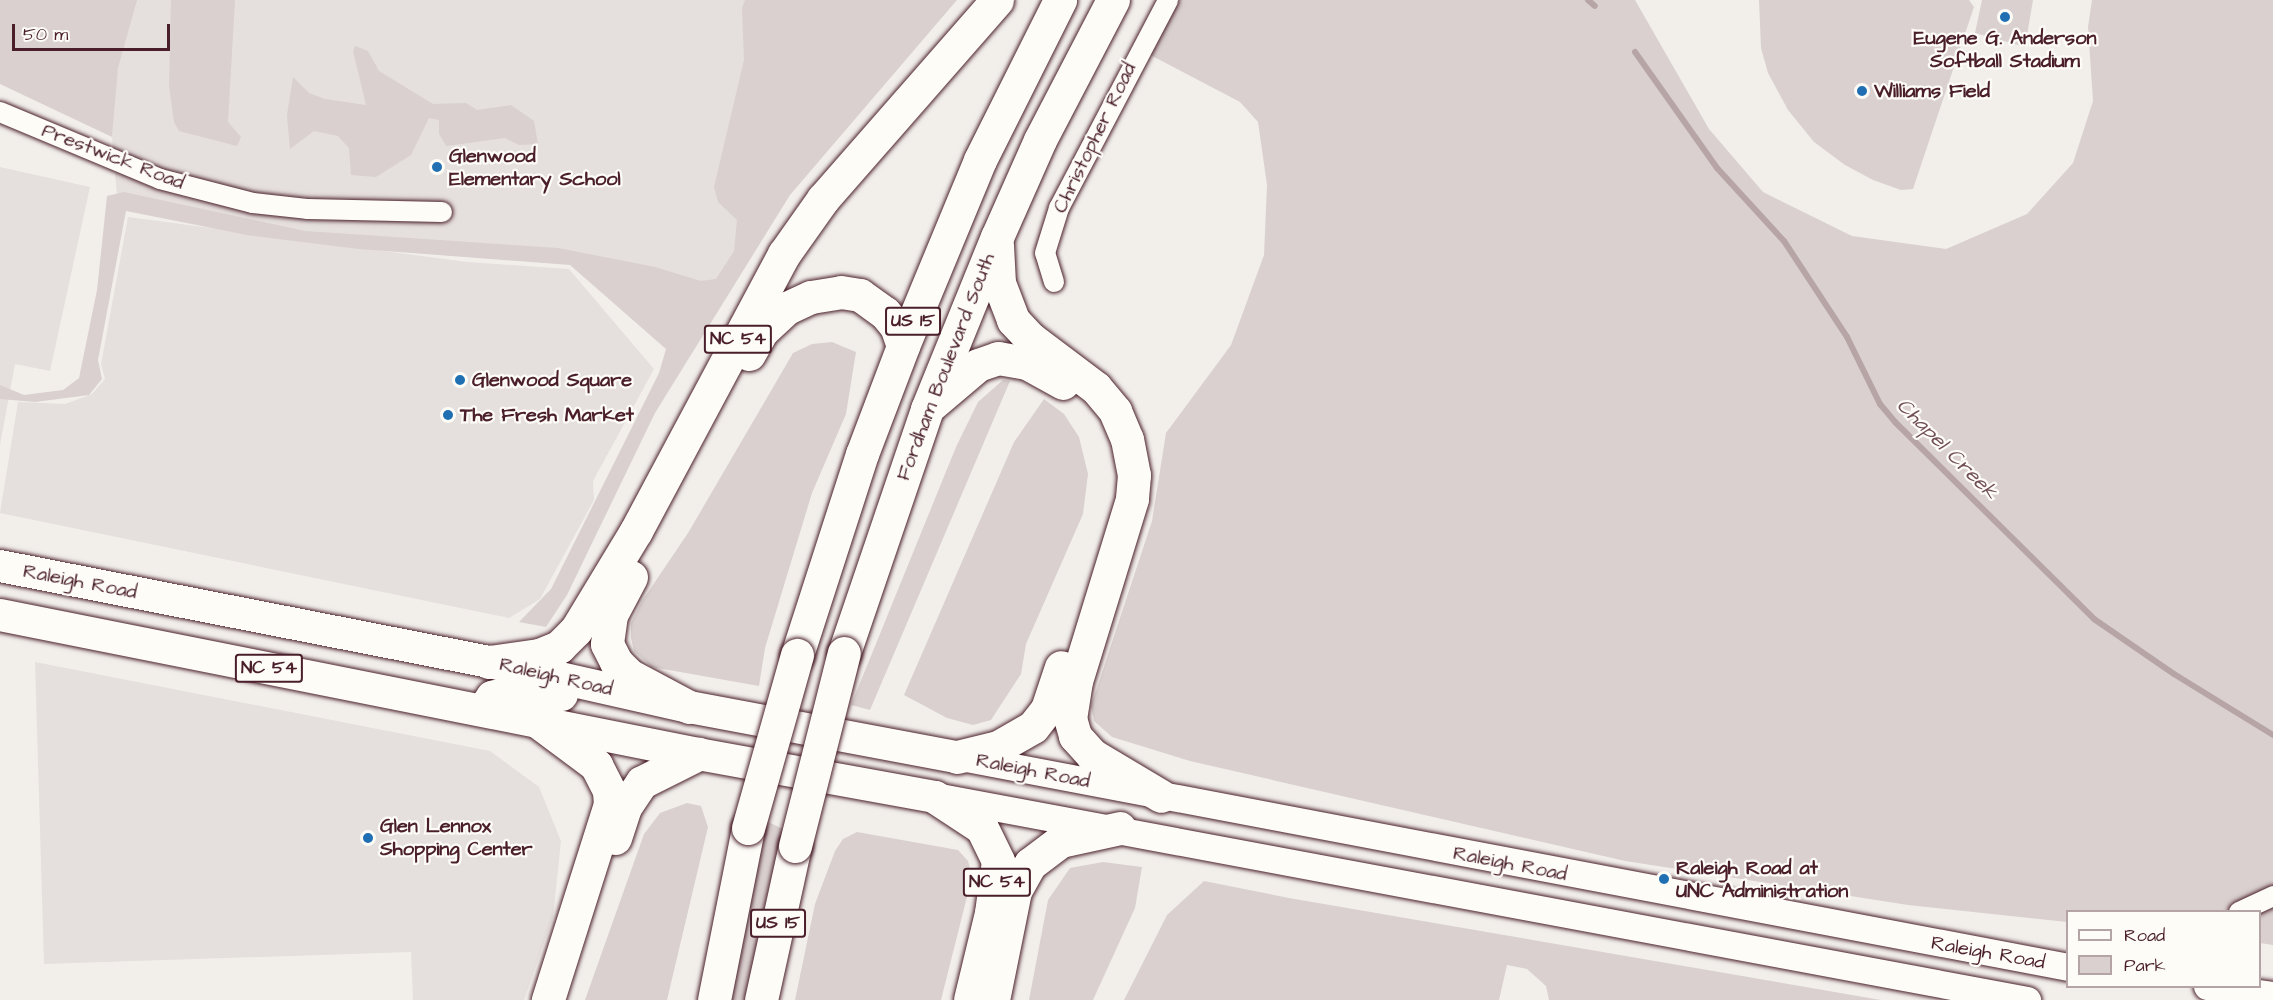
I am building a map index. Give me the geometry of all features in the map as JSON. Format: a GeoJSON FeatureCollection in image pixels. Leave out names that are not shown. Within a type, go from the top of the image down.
{"type":"FeatureCollection","features":[{"type":"Feature","properties":{"kind":"highway","name":"NC 54"},"geometry":{"type":"LineString","coordinates":[[489,662],[539,655],[559,647],[576,630],[636,531],[784,254],[823,199],[997,0]]}},
{"type":"Feature","properties":{"kind":"highway","name":"US 15"},"geometry":{"type":"LineString","coordinates":[[714,1000],[748,828],[797,655],[854,476],[903,346],[980,160],[1060,0]]}},
{"type":"Feature","properties":{"kind":"highway","name":"Fordham Boulevard South"},"geometry":{"type":"LineString","coordinates":[[761,1000],[795,846],[844,653],[927,409],[997,237],[1040,140],[1113,0]]}},
{"type":"Feature","properties":{"kind":"highway"},"geometry":{"type":"LineString","coordinates":[[997,237],[999,283],[1013,320],[1031,339],[1096,388],[1115,411],[1127,439],[1133,465],[1132,499],[1076,681],[1070,718],[1078,741],[1092,754],[1161,796]]}},
{"type":"Feature","properties":{"kind":"highway"},"geometry":{"type":"LineString","coordinates":[[689,707],[629,675],[616,662],[607,644],[607,632],[611,615],[761,332],[788,308],[811,297],[841,292],[860,295],[885,313],[896,326],[903,346]]}},
{"type":"Feature","properties":{"kind":"highway"},"geometry":{"type":"LineString","coordinates":[[927,409],[984,362],[1017,359],[1067,386],[1090,406],[1106,433],[1113,464],[1109,511],[1047,709],[1034,728],[1018,738],[957,757]]}},
{"type":"Feature","properties":{"kind":"highway"},"geometry":{"type":"LineString","coordinates":[[537,721],[596,765],[609,791],[610,804],[548,1000]]}},
{"type":"Feature","properties":{"kind":"highway"},"geometry":{"type":"LineString","coordinates":[[564,1000],[625,807],[642,782],[698,754]]}},
{"type":"Feature","properties":{"kind":"highway","name":"NC 54"},"geometry":{"type":"LineString","coordinates":[[935,797],[982,828],[998,861],[991,913],[970,1000]]}},
{"type":"Feature","properties":{"kind":"highway"},"geometry":{"type":"LineString","coordinates":[[993,1000],[1015,891],[1030,864],[1060,841],[1120,828]]}},
{"type":"Feature","properties":{"kind":"main road","name":"Raleigh Road"},"geometry":{"type":"LineString","coordinates":[[0,566],[489,662],[689,707],[2066,967]]}},
{"type":"Feature","properties":{"kind":"main road","name":"Raleigh Road"},"geometry":{"type":"LineString","coordinates":[[0,615],[698,754],[1120,828],[2027,1000]]}},
{"type":"Feature","properties":{"kind":"main road"},"geometry":{"type":"LineString","coordinates":[[483,710],[492,697],[515,691],[689,707]]}},
{"type":"Feature","properties":{"kind":"main road"},"geometry":{"type":"LineString","coordinates":[[2213,990],[2273,994]]}},
{"type":"Feature","properties":{"kind":"street","name":"Christopher Road"},"geometry":{"type":"LineString","coordinates":[[1054,282],[1045,253],[1059,208],[1168,0]]}},
{"type":"Feature","properties":{"kind":"street","name":"Prestwick Road"},"geometry":{"type":"LineString","coordinates":[[0,112],[160,179],[254,203],[307,209],[442,212]]}},
{"type":"Feature","properties":{"kind":"street"},"geometry":{"type":"LineString","coordinates":[[2243,910],[2273,896]]}},
{"type":"Feature","properties":{"kind":"shaded area","name":"Glenwood Elementary School"},"geometry":{"type":"Polygon","coordinates":[[[123,0],[788,0],[745,244],[707,305],[543,250],[295,234],[117,196],[112,137],[123,0]]]}},
{"type":"Feature","properties":{"kind":"shaded area"},"geometry":{"type":"Polygon","coordinates":[[[0,167],[90,187],[50,371],[15,364],[0,445],[0,167]]]}},
{"type":"Feature","properties":{"kind":"shaded area"},"geometry":{"type":"Polygon","coordinates":[[[128,217],[467,262],[569,269],[654,369],[593,481],[594,500],[540,599],[509,618],[0,513],[18,402],[65,404],[92,394],[105,379],[101,364],[128,217]]]}},
{"type":"Feature","properties":{"kind":"shaded area"},"geometry":{"type":"Polygon","coordinates":[[[35,662],[490,751],[539,787],[561,841],[553,917],[524,1000],[413,1000],[411,952],[44,964],[35,662]]]}},
{"type":"Feature","properties":{"kind":"green space"},"geometry":{"type":"Polygon","coordinates":[[[0,0],[137,0],[118,68],[112,137],[0,84],[0,0]]]}},
{"type":"Feature","properties":{"kind":"green space"},"geometry":{"type":"Polygon","coordinates":[[[171,0],[235,0],[228,122],[241,137],[237,146],[179,131],[174,122],[169,86],[171,0]]]}},
{"type":"Feature","properties":{"kind":"green space"},"geometry":{"type":"Polygon","coordinates":[[[745,0],[957,0],[790,195],[655,413],[567,595],[546,627],[519,622],[551,589],[659,373],[666,349],[570,265],[359,249],[247,235],[126,211],[98,360],[102,379],[89,395],[35,402],[0,399],[0,385],[24,395],[63,390],[79,378],[97,290],[107,196],[124,192],[305,231],[558,248],[655,267],[701,281],[716,279],[734,251],[737,220],[718,202],[714,187],[744,60],[742,8],[745,0]]]}},
{"type":"Feature","properties":{"kind":"green space"},"geometry":{"type":"Polygon","coordinates":[[[1168,0],[1635,0],[1709,129],[1763,192],[1852,236],[1946,249],[2027,214],[2073,163],[2093,101],[2088,27],[2092,0],[2273,0],[2273,945],[2261,943],[2261,910],[2066,910],[2066,922],[1908,905],[1625,861],[1190,761],[1112,737],[1094,721],[1091,706],[1152,521],[1166,433],[1231,345],[1264,255],[1267,185],[1258,122],[1240,102],[1139,49],[1168,0]]]}},
{"type":"Feature","properties":{"kind":"green space","name":"Williams Field"},"geometry":{"type":"Polygon","coordinates":[[[1759,0],[1969,0],[1974,7],[1913,189],[1901,190],[1873,180],[1845,165],[1814,142],[1788,110],[1768,73],[1761,48],[1759,0]]]}},
{"type":"Feature","properties":{"kind":"green space","name":"Eugene G. Anderson Softball Stadium"},"geometry":{"type":"Polygon","coordinates":[[[1982,0],[2033,0],[2025,47],[1975,33],[1982,0]]]}},
{"type":"Feature","properties":{"kind":"green space"},"geometry":{"type":"Polygon","coordinates":[[[355,46],[368,51],[379,71],[433,104],[466,103],[477,110],[511,105],[534,121],[538,144],[519,145],[505,138],[446,146],[439,134],[439,120],[429,118],[411,155],[376,177],[351,175],[349,148],[338,136],[314,131],[290,149],[287,115],[293,77],[309,93],[325,99],[366,105],[353,51],[355,46]]]}},
{"type":"Feature","properties":{"kind":"green space"},"geometry":{"type":"Polygon","coordinates":[[[832,342],[856,352],[846,414],[812,493],[765,648],[759,686],[652,667],[634,651],[631,638],[631,623],[642,601],[688,533],[793,353],[812,344],[832,342]]]}},
{"type":"Feature","properties":{"kind":"green space"},"geometry":{"type":"Polygon","coordinates":[[[1003,380],[1010,381],[870,710],[851,705],[956,447],[978,402],[1003,380]]]}},
{"type":"Feature","properties":{"kind":"green space"},"geometry":{"type":"Polygon","coordinates":[[[1044,399],[1064,414],[1079,437],[1088,474],[1083,514],[1026,644],[1021,674],[991,720],[973,725],[947,718],[904,695],[1014,442],[1044,399]]]}},
{"type":"Feature","properties":{"kind":"green space"},"geometry":{"type":"Polygon","coordinates":[[[687,803],[701,806],[708,827],[667,1000],[585,1000],[644,834],[660,813],[687,803]]]}},
{"type":"Feature","properties":{"kind":"green space"},"geometry":{"type":"Polygon","coordinates":[[[766,821],[783,829],[750,1000],[724,1000],[766,821]]]}},
{"type":"Feature","properties":{"kind":"green space"},"geometry":{"type":"Polygon","coordinates":[[[857,832],[958,850],[968,861],[972,877],[941,1000],[795,1000],[815,904],[835,851],[843,839],[857,832]]]}},
{"type":"Feature","properties":{"kind":"green space"},"geometry":{"type":"Polygon","coordinates":[[[1103,862],[1142,867],[1135,908],[1093,1000],[1029,1000],[1048,900],[1070,868],[1103,862]]]}},
{"type":"Feature","properties":{"kind":"green space"},"geometry":{"type":"Polygon","coordinates":[[[1204,881],[1289,898],[1881,1000],[1549,1000],[1546,986],[1527,969],[1507,965],[1499,1000],[1124,1000],[1167,915],[1204,881]]]}},
{"type":"Feature","properties":{"kind":"waterway","name":"Chapel Creek"},"geometry":{"type":"LineString","coordinates":[[1588,0],[1595,6]]}},
{"type":"Feature","properties":{"kind":"waterway","name":"Chapel Creek"},"geometry":{"type":"LineString","coordinates":[[1635,52],[1717,168],[1784,241],[1847,337],[1880,404],[1895,422],[2094,619],[2174,674],[2273,735]]}},
{"type":"Feature","properties":{"kind":"place","name":"Eugene G. Anderson Softball Stadium"},"geometry":{"type":"Point","coordinates":[2005,17]}},
{"type":"Feature","properties":{"kind":"place","name":"Williams Field"},"geometry":{"type":"Point","coordinates":[1862,91]}},
{"type":"Feature","properties":{"kind":"place","name":"Glenwood Elementary School"},"geometry":{"type":"Point","coordinates":[437,167]}},
{"type":"Feature","properties":{"kind":"place","name":"Glenwood Square"},"geometry":{"type":"Point","coordinates":[460,380]}},
{"type":"Feature","properties":{"kind":"place","name":"The Fresh Market"},"geometry":{"type":"Point","coordinates":[448,415]}},
{"type":"Feature","properties":{"kind":"place","name":"Glen Lennox Shopping Center"},"geometry":{"type":"Point","coordinates":[368,838]}},
{"type":"Feature","properties":{"kind":"place","name":"Raleigh Road at UNC Administration"},"geometry":{"type":"Point","coordinates":[1664,879]}}]}
